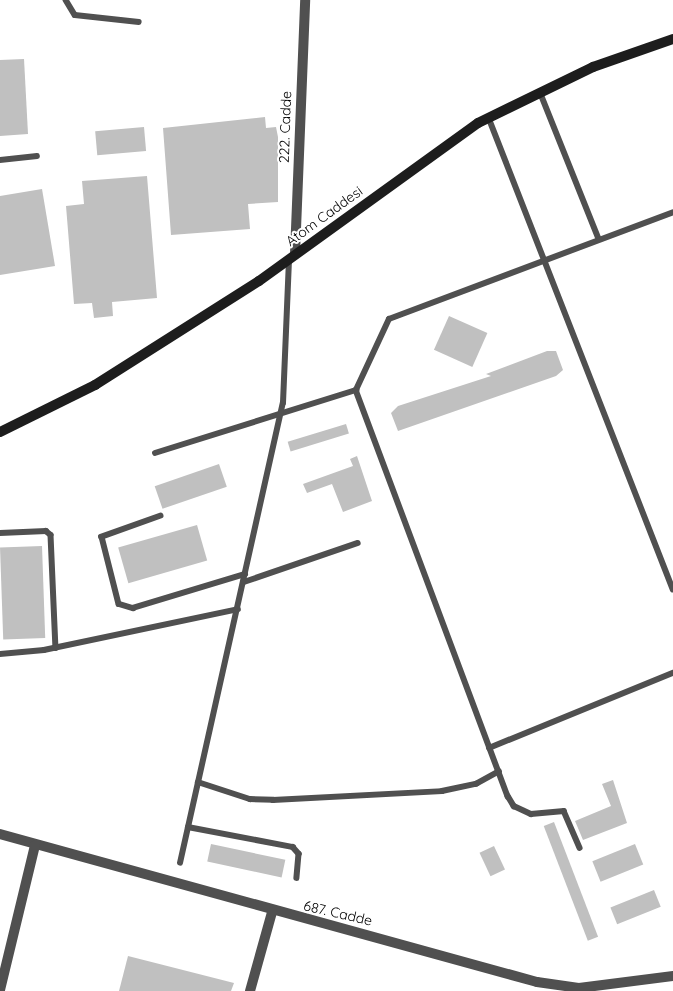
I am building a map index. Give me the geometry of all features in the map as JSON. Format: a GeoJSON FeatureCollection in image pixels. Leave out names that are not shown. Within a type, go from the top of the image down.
{"type":"FeatureCollection","features":[{"type":"Feature","properties":{"kind":"street","name":"222. Cadde"},"geometry":{"type":"LineString","coordinates":[[292,257],[305,0]]}},
{"type":"Feature","properties":{"kind":"street","name":"Atom Caddesi"},"geometry":{"type":"LineString","coordinates":[[0,432],[95,385],[292,257],[422,161],[489,118],[621,55],[673,39]]}},
{"type":"Feature","properties":{"kind":"street","name":"687. Cadde"},"geometry":{"type":"LineString","coordinates":[[0,834],[272,912],[406,944],[537,982],[579,988],[673,976]]}},
{"type":"Feature","properties":{"kind":"street"},"geometry":{"type":"LineString","coordinates":[[0,990],[35,845]]}},
{"type":"Feature","properties":{"kind":"street"},"geometry":{"type":"LineString","coordinates":[[250,991],[272,912]]}},
{"type":"Feature","properties":{"kind":"lane"},"geometry":{"type":"LineString","coordinates":[[66,0],[75,16],[139,22]]}},
{"type":"Feature","properties":{"kind":"lane"},"geometry":{"type":"LineString","coordinates":[[541,94],[599,239]]}},
{"type":"Feature","properties":{"kind":"lane"},"geometry":{"type":"LineString","coordinates":[[489,118],[546,259],[673,589]]}},
{"type":"Feature","properties":{"kind":"lane"},"geometry":{"type":"LineString","coordinates":[[0,160],[37,156]]}},
{"type":"Feature","properties":{"kind":"lane"},"geometry":{"type":"LineString","coordinates":[[580,848],[564,811],[537,815],[514,806],[489,748],[356,390],[385,322],[673,212]]}},
{"type":"Feature","properties":{"kind":"lane"},"geometry":{"type":"LineString","coordinates":[[180,863],[281,411],[292,257]]}},
{"type":"Feature","properties":{"kind":"lane"},"geometry":{"type":"LineString","coordinates":[[155,453],[281,411],[356,390]]}},
{"type":"Feature","properties":{"kind":"lane"},"geometry":{"type":"LineString","coordinates":[[161,516],[102,537],[119,604],[134,608],[246,574]]}},
{"type":"Feature","properties":{"kind":"lane"},"geometry":{"type":"LineString","coordinates":[[0,534],[46,531],[51,535],[56,648]]}},
{"type":"Feature","properties":{"kind":"lane"},"geometry":{"type":"LineString","coordinates":[[244,582],[358,543]]}},
{"type":"Feature","properties":{"kind":"lane"},"geometry":{"type":"LineString","coordinates":[[0,654],[56,648],[238,609]]}},
{"type":"Feature","properties":{"kind":"lane"},"geometry":{"type":"LineString","coordinates":[[489,748],[673,673]]}},
{"type":"Feature","properties":{"kind":"lane"},"geometry":{"type":"LineString","coordinates":[[198,782],[250,799],[273,800],[442,791],[476,784],[498,771]]}},
{"type":"Feature","properties":{"kind":"lane"},"geometry":{"type":"LineString","coordinates":[[188,827],[293,847],[300,854],[297,878]]}},
{"type":"Feature","properties":{"kind":"building"},"geometry":{"type":"Polygon","coordinates":[[[24,59],[28,134],[0,136],[0,60],[24,59]]]}},
{"type":"Feature","properties":{"kind":"building"},"geometry":{"type":"Polygon","coordinates":[[[265,117],[266,128],[276,127],[278,137],[278,202],[248,204],[250,229],[171,235],[163,128],[265,117]]]}},
{"type":"Feature","properties":{"kind":"building"},"geometry":{"type":"Polygon","coordinates":[[[144,127],[146,151],[97,155],[95,131],[144,127]]]}},
{"type":"Feature","properties":{"kind":"building"},"geometry":{"type":"Polygon","coordinates":[[[147,176],[157,298],[112,302],[113,316],[94,318],[92,303],[74,304],[66,206],[84,204],[82,181],[147,176]]]}},
{"type":"Feature","properties":{"kind":"building"},"geometry":{"type":"Polygon","coordinates":[[[42,189],[55,266],[0,275],[0,196],[42,189]]]}},
{"type":"Feature","properties":{"kind":"building"},"geometry":{"type":"Polygon","coordinates":[[[449,316],[487,333],[472,367],[434,350],[449,316]]]}},
{"type":"Feature","properties":{"kind":"building"},"geometry":{"type":"Polygon","coordinates":[[[547,351],[556,351],[563,370],[556,376],[398,431],[391,413],[398,406],[491,376],[486,374],[547,351]]]}},
{"type":"Feature","properties":{"kind":"building"},"geometry":{"type":"Polygon","coordinates":[[[346,424],[349,434],[291,451],[288,442],[346,424]]]}},
{"type":"Feature","properties":{"kind":"building"},"geometry":{"type":"Polygon","coordinates":[[[357,456],[372,501],[343,512],[332,484],[307,493],[303,484],[353,466],[350,459],[357,456]]]}},
{"type":"Feature","properties":{"kind":"building"},"geometry":{"type":"Polygon","coordinates":[[[219,464],[227,487],[163,509],[155,486],[219,464]]]}},
{"type":"Feature","properties":{"kind":"building"},"geometry":{"type":"Polygon","coordinates":[[[197,525],[207,561],[128,583],[118,548],[197,525]]]}},
{"type":"Feature","properties":{"kind":"building"},"geometry":{"type":"Polygon","coordinates":[[[42,546],[45,638],[3,639],[0,547],[42,546]]]}},
{"type":"Feature","properties":{"kind":"building"},"geometry":{"type":"Polygon","coordinates":[[[613,780],[627,823],[583,840],[575,821],[611,806],[602,784],[613,780]]]}},
{"type":"Feature","properties":{"kind":"building"},"geometry":{"type":"Polygon","coordinates":[[[554,822],[598,937],[588,941],[544,826],[554,822]]]}},
{"type":"Feature","properties":{"kind":"building"},"geometry":{"type":"Polygon","coordinates":[[[211,844],[285,860],[282,877],[207,862],[211,844]]]}},
{"type":"Feature","properties":{"kind":"building"},"geometry":{"type":"Polygon","coordinates":[[[635,844],[643,864],[601,882],[592,861],[635,844]]]}},
{"type":"Feature","properties":{"kind":"building"},"geometry":{"type":"Polygon","coordinates":[[[494,846],[505,870],[490,876],[479,853],[494,846]]]}},
{"type":"Feature","properties":{"kind":"building"},"geometry":{"type":"Polygon","coordinates":[[[654,890],[661,907],[617,924],[610,908],[654,890]]]}},
{"type":"Feature","properties":{"kind":"building"},"geometry":{"type":"Polygon","coordinates":[[[128,956],[234,983],[231,991],[119,991],[128,956]]]}}]}
